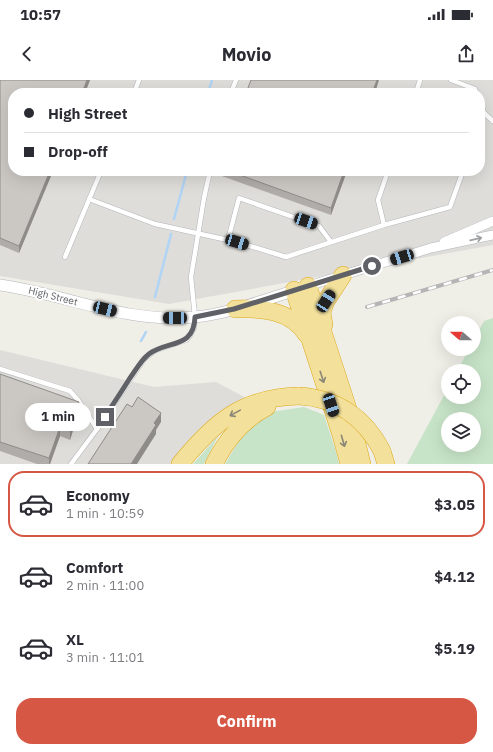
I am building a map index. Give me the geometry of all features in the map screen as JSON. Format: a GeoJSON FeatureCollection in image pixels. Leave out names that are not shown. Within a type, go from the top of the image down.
{"type":"FeatureCollection","features":[{"type":"Feature","properties":{"kind":"highway"},"geometry":{"type":"LineString","coordinates":[[317,339],[322,312],[326,301],[342,275]]}},
{"type":"Feature","properties":{"kind":"highway"},"geometry":{"type":"LineString","coordinates":[[301,288],[317,339],[349,464]]}},
{"type":"Feature","properties":{"kind":"highway"},"geometry":{"type":"LineString","coordinates":[[234,309],[261,310],[288,316],[317,339],[354,427],[362,464]]}},
{"type":"Feature","properties":{"kind":"highway"},"geometry":{"type":"LineString","coordinates":[[180,464],[206,434],[231,415],[262,401],[282,397],[299,396],[320,399],[348,411],[366,426],[384,458]]}},
{"type":"Feature","properties":{"kind":"highway"},"geometry":{"type":"LineString","coordinates":[[214,464],[228,441],[247,420],[275,403],[299,396]]}},
{"type":"Feature","properties":{"kind":"street","name":"High Street"},"geometry":{"type":"LineString","coordinates":[[432,248],[460,234],[493,221]]}},
{"type":"Feature","properties":{"kind":"street","name":"High Street"},"geometry":{"type":"LineString","coordinates":[[0,285],[22,288],[131,314],[164,318],[195,317],[234,309],[432,248],[493,235]]}},
{"type":"Feature","properties":{"kind":"lane"},"geometry":{"type":"LineString","coordinates":[[451,80],[472,88]]}},
{"type":"Feature","properties":{"kind":"lane"},"geometry":{"type":"LineString","coordinates":[[485,113],[493,121]]}},
{"type":"Feature","properties":{"kind":"lane"},"geometry":{"type":"LineString","coordinates":[[65,257],[99,176]]}},
{"type":"Feature","properties":{"kind":"lane"},"geometry":{"type":"LineString","coordinates":[[71,464],[97,429],[144,359],[154,351],[181,342],[189,337],[194,328],[195,317],[191,277],[209,176]]}},
{"type":"Feature","properties":{"kind":"lane"},"geometry":{"type":"LineString","coordinates":[[384,225],[378,200],[386,176]]}},
{"type":"Feature","properties":{"kind":"lane"},"geometry":{"type":"LineString","coordinates":[[89,199],[155,224],[228,240],[286,257],[384,225],[450,207],[461,176]]}},
{"type":"Feature","properties":{"kind":"lane"},"geometry":{"type":"LineString","coordinates":[[228,240],[239,198],[319,226],[330,242]]}},
{"type":"Feature","properties":{"kind":"lane"},"geometry":{"type":"LineString","coordinates":[[0,370],[70,391],[78,400],[97,429]]}},
{"type":"Feature","properties":{"kind":"shaded area"},"geometry":{"type":"Polygon","coordinates":[[[0,80],[493,80],[493,245],[169,304],[0,276],[0,80]]]}},
{"type":"Feature","properties":{"kind":"shaded area"},"geometry":{"type":"Polygon","coordinates":[[[0,350],[154,387],[216,382],[250,400],[175,464],[0,464],[0,350]]]}},
{"type":"Feature","properties":{"kind":"green space"},"geometry":{"type":"Polygon","coordinates":[[[493,318],[493,464],[407,464],[441,401],[441,404],[481,404],[481,364],[461,364],[465,356],[481,356],[481,327],[484,321],[493,318]]]}},
{"type":"Feature","properties":{"kind":"green space"},"geometry":{"type":"Polygon","coordinates":[[[304,407],[324,415],[339,464],[225,464],[244,433],[271,412],[304,407]]]}},
{"type":"Feature","properties":{"kind":"green space"},"geometry":{"type":"Polygon","coordinates":[[[218,436],[204,464],[193,464],[218,436]]]}},
{"type":"Feature","properties":{"kind":"building"},"geometry":{"type":"Polygon","coordinates":[[[0,80],[87,80],[84,88],[8,88],[8,176],[48,176],[19,246],[0,238],[0,80]]]}},
{"type":"Feature","properties":{"kind":"building"},"geometry":{"type":"Polygon","coordinates":[[[251,80],[377,80],[374,88],[248,88],[251,80]]]}},
{"type":"Feature","properties":{"kind":"building"},"geometry":{"type":"Polygon","coordinates":[[[243,176],[342,176],[331,208],[243,176]]]}},
{"type":"Feature","properties":{"kind":"building"},"geometry":{"type":"Polygon","coordinates":[[[0,374],[79,402],[70,430],[60,427],[49,458],[0,442],[0,374]]]}},
{"type":"Feature","properties":{"kind":"building"},"geometry":{"type":"Polygon","coordinates":[[[138,397],[161,413],[154,423],[156,425],[131,464],[88,464],[127,404],[132,407],[138,397]]]}},
{"type":"Feature","properties":{"kind":"waterway"},"geometry":{"type":"LineString","coordinates":[[210,88],[212,80]]}},
{"type":"Feature","properties":{"kind":"waterway"},"geometry":{"type":"LineString","coordinates":[[174,219],[186,176]]}},
{"type":"Feature","properties":{"kind":"waterway"},"geometry":{"type":"LineString","coordinates":[[155,297],[171,234]]}},
{"type":"Feature","properties":{"kind":"waterway"},"geometry":{"type":"LineString","coordinates":[[141,341],[146,332]]}},
{"type":"Feature","properties":{"kind":"railway"},"geometry":{"type":"LineString","coordinates":[[367,307],[493,270]]}},
{"type":"Feature","properties":{"kind":"route"},"geometry":{"type":"LineString","coordinates":[[105,417],[148,354],[160,348],[186,340],[194,328],[195,317],[234,309],[372,266]]}}]}
